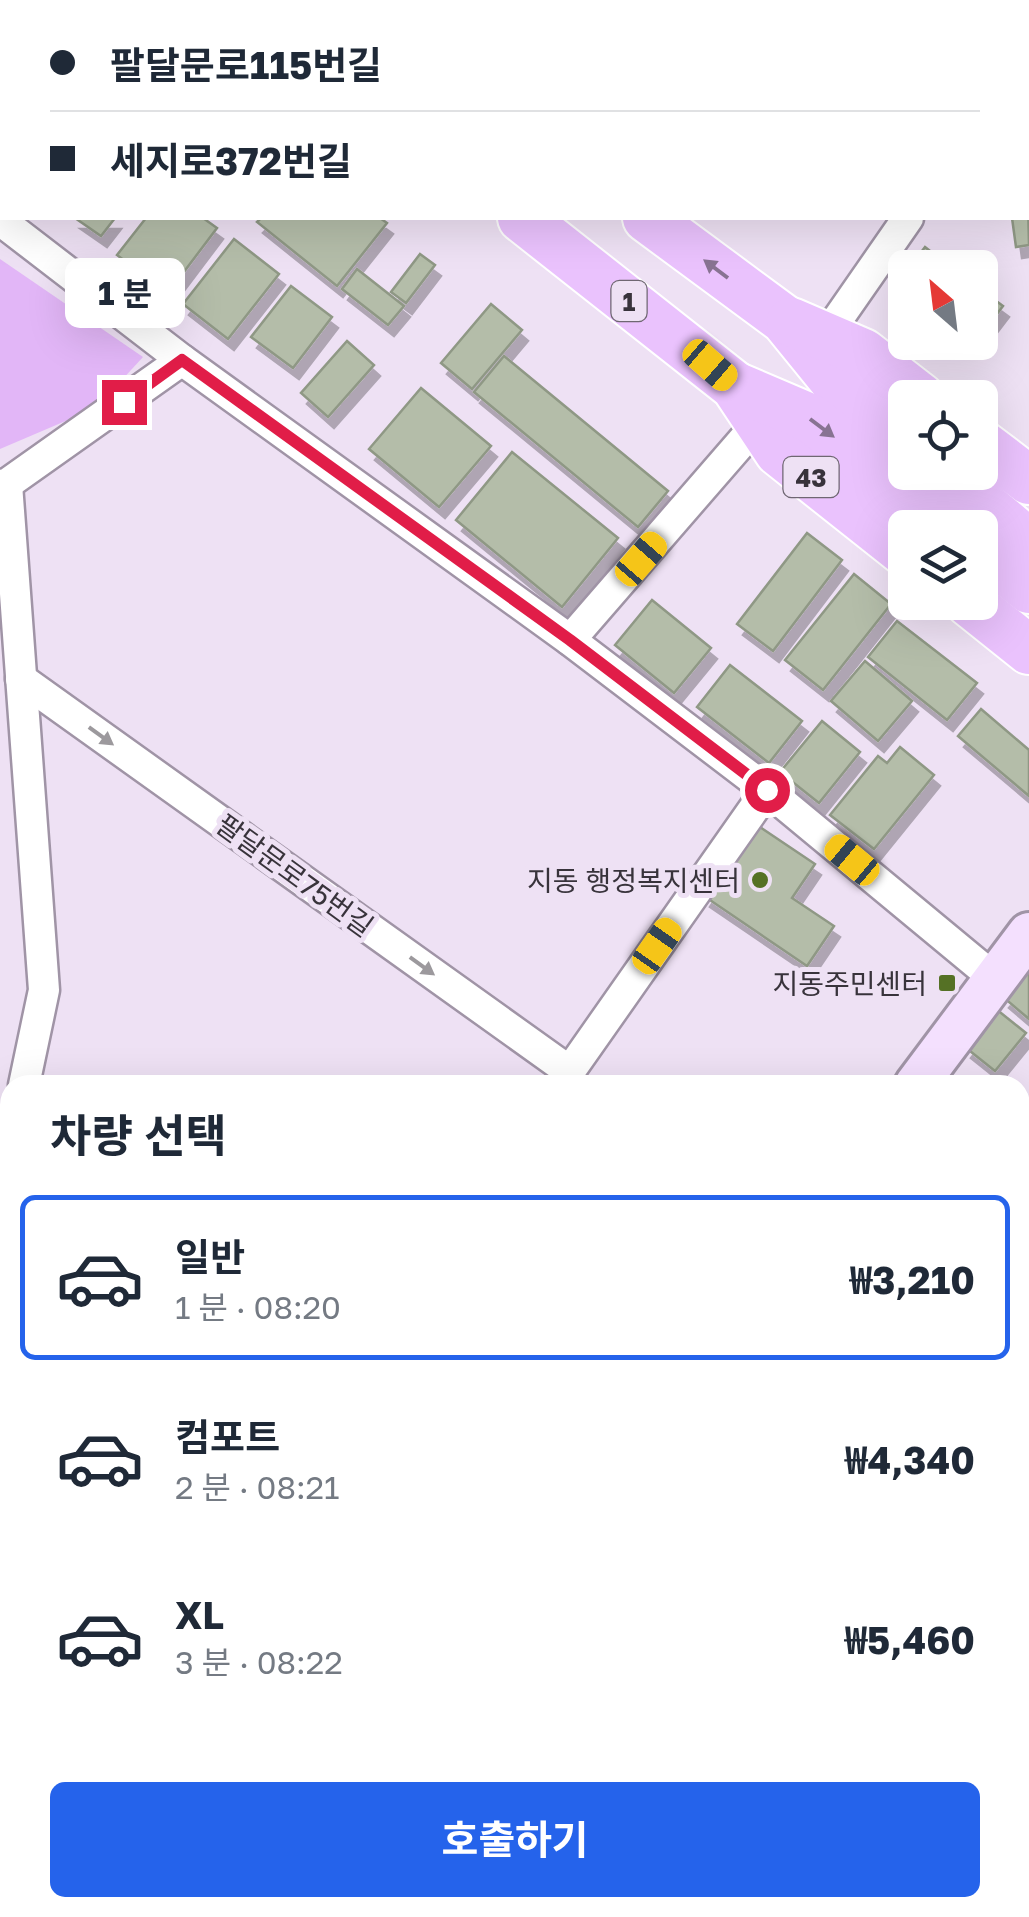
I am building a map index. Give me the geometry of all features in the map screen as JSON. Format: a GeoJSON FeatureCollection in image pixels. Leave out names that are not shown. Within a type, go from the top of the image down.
{"type":"FeatureCollection","features":[{"type":"Feature","properties":{"kind":"main road","name":"1"},"geometry":{"type":"LineString","coordinates":[[524,220],[747,404],[810,418],[927,510]]}},
{"type":"Feature","properties":{"kind":"main road"},"geometry":{"type":"LineString","coordinates":[[650,220],[806,328],[863,353],[898,380]]}},
{"type":"Feature","properties":{"kind":"main road"},"geometry":{"type":"LineString","coordinates":[[806,328],[838,384],[888,426]]}},
{"type":"Feature","properties":{"kind":"main road","name":"43"},"geometry":{"type":"LineString","coordinates":[[747,404],[779,452],[888,539]]}},
{"type":"Feature","properties":{"kind":"main road"},"geometry":{"type":"LineString","coordinates":[[998,457],[1029,480]]}},
{"type":"Feature","properties":{"kind":"main road"},"geometry":{"type":"LineString","coordinates":[[959,490],[1028,573]]}},
{"type":"Feature","properties":{"kind":"main road"},"geometry":{"type":"LineString","coordinates":[[998,559],[1028,573]]}},
{"type":"Feature","properties":{"kind":"main road"},"geometry":{"type":"LineString","coordinates":[[992,620],[1029,650]]}},
{"type":"Feature","properties":{"kind":"street"},"geometry":{"type":"LineString","coordinates":[[0,220],[182,360],[570,640],[767,790],[994,978]]}},
{"type":"Feature","properties":{"kind":"street"},"geometry":{"type":"LineString","coordinates":[[806,328],[906,220]]}},
{"type":"Feature","properties":{"kind":"street"},"geometry":{"type":"LineString","coordinates":[[26,1075],[44,990],[4,484],[182,360]]}},
{"type":"Feature","properties":{"kind":"street"},"geometry":{"type":"LineString","coordinates":[[570,640],[747,404]]}},
{"type":"Feature","properties":{"kind":"street","name":"팔달문로75번길"},"geometry":{"type":"LineString","coordinates":[[21,679],[561,1075]]}},
{"type":"Feature","properties":{"kind":"street"},"geometry":{"type":"LineString","coordinates":[[567,1075],[767,790]]}},
{"type":"Feature","properties":{"kind":"street"},"geometry":{"type":"LineString","coordinates":[[934,1075],[994,978],[1029,934]]}},
{"type":"Feature","properties":{"kind":"shaded area"},"geometry":{"type":"Polygon","coordinates":[[[0,259],[143,357],[96,408],[0,449],[0,259]]]}},
{"type":"Feature","properties":{"kind":"building"},"geometry":{"type":"Polygon","coordinates":[[[78,220],[113,220],[101,236],[78,220]]]}},
{"type":"Feature","properties":{"kind":"building"},"geometry":{"type":"Polygon","coordinates":[[[144,220],[206,220],[217,228],[168,293],[117,255],[144,220]]]}},
{"type":"Feature","properties":{"kind":"building"},"geometry":{"type":"Polygon","coordinates":[[[383,220],[387,223],[337,286],[257,222],[383,220]]]}},
{"type":"Feature","properties":{"kind":"building"},"geometry":{"type":"Polygon","coordinates":[[[1012,220],[1028,220],[1029,245],[1016,247],[1012,220]]]}},
{"type":"Feature","properties":{"kind":"building"},"geometry":{"type":"Polygon","coordinates":[[[234,239],[279,274],[228,339],[183,304],[234,239]]]}},
{"type":"Feature","properties":{"kind":"building"},"geometry":{"type":"Polygon","coordinates":[[[420,254],[435,265],[406,303],[391,292],[420,254]]]}},
{"type":"Feature","properties":{"kind":"building"},"geometry":{"type":"Polygon","coordinates":[[[357,269],[404,306],[388,325],[342,289],[357,269]]]}},
{"type":"Feature","properties":{"kind":"building"},"geometry":{"type":"Polygon","coordinates":[[[291,286],[332,317],[293,368],[251,337],[291,286]]]}},
{"type":"Feature","properties":{"kind":"building"},"geometry":{"type":"Polygon","coordinates":[[[491,304],[522,330],[472,389],[441,363],[491,304]]]}},
{"type":"Feature","properties":{"kind":"building"},"geometry":{"type":"Polygon","coordinates":[[[347,341],[374,365],[328,417],[301,393],[347,341]]]}},
{"type":"Feature","properties":{"kind":"building"},"geometry":{"type":"Polygon","coordinates":[[[504,356],[668,491],[638,527],[474,392],[504,356]]]}},
{"type":"Feature","properties":{"kind":"building"},"geometry":{"type":"Polygon","coordinates":[[[421,388],[491,446],[439,507],[369,449],[421,388]]]}},
{"type":"Feature","properties":{"kind":"building"},"geometry":{"type":"Polygon","coordinates":[[[512,452],[618,538],[562,607],[456,520],[512,452]]]}},
{"type":"Feature","properties":{"kind":"building"},"geometry":{"type":"Polygon","coordinates":[[[807,533],[842,560],[773,651],[737,624],[807,533]]]}},
{"type":"Feature","properties":{"kind":"building"},"geometry":{"type":"Polygon","coordinates":[[[854,574],[888,602],[888,608],[823,690],[785,660],[854,574]]]}},
{"type":"Feature","properties":{"kind":"building"},"geometry":{"type":"Polygon","coordinates":[[[652,600],[711,648],[674,693],[615,645],[652,600]]]}},
{"type":"Feature","properties":{"kind":"building"},"geometry":{"type":"Polygon","coordinates":[[[897,621],[977,683],[947,720],[868,657],[897,621]]]}},
{"type":"Feature","properties":{"kind":"building"},"geometry":{"type":"Polygon","coordinates":[[[865,661],[912,701],[878,741],[831,701],[865,661]]]}},
{"type":"Feature","properties":{"kind":"building"},"geometry":{"type":"Polygon","coordinates":[[[730,665],[802,721],[769,763],[697,707],[730,665]]]}},
{"type":"Feature","properties":{"kind":"building"},"geometry":{"type":"Polygon","coordinates":[[[981,709],[1029,750],[1029,796],[958,736],[981,709]]]}},
{"type":"Feature","properties":{"kind":"building"},"geometry":{"type":"Polygon","coordinates":[[[822,721],[860,752],[819,803],[780,772],[822,721]]]}},
{"type":"Feature","properties":{"kind":"building"},"geometry":{"type":"Polygon","coordinates":[[[900,747],[934,775],[874,849],[830,815],[878,756],[887,763],[900,747]]]}},
{"type":"Feature","properties":{"kind":"building","name":"지동 행정복지센터"},"geometry":{"type":"Polygon","coordinates":[[[754,823],[815,864],[792,898],[834,926],[807,966],[704,896],[754,823]]]}},
{"type":"Feature","properties":{"kind":"building"},"geometry":{"type":"Polygon","coordinates":[[[1029,968],[1029,1019],[1003,997],[1029,968]]]}},
{"type":"Feature","properties":{"kind":"building"},"geometry":{"type":"Polygon","coordinates":[[[996,1009],[1026,1033],[995,1071],[965,1047],[996,1009]]]}},
{"type":"Feature","properties":{"kind":"place","name":"지동 행정복지센터"},"geometry":{"type":"Point","coordinates":[760,880]}},
{"type":"Feature","properties":{"kind":"place","name":"지동주민센터"},"geometry":{"type":"Point","coordinates":[947,983]}},
{"type":"Feature","properties":{"kind":"route"},"geometry":{"type":"LineString","coordinates":[[124,402],[182,360],[570,640],[767,790]]}}]}
